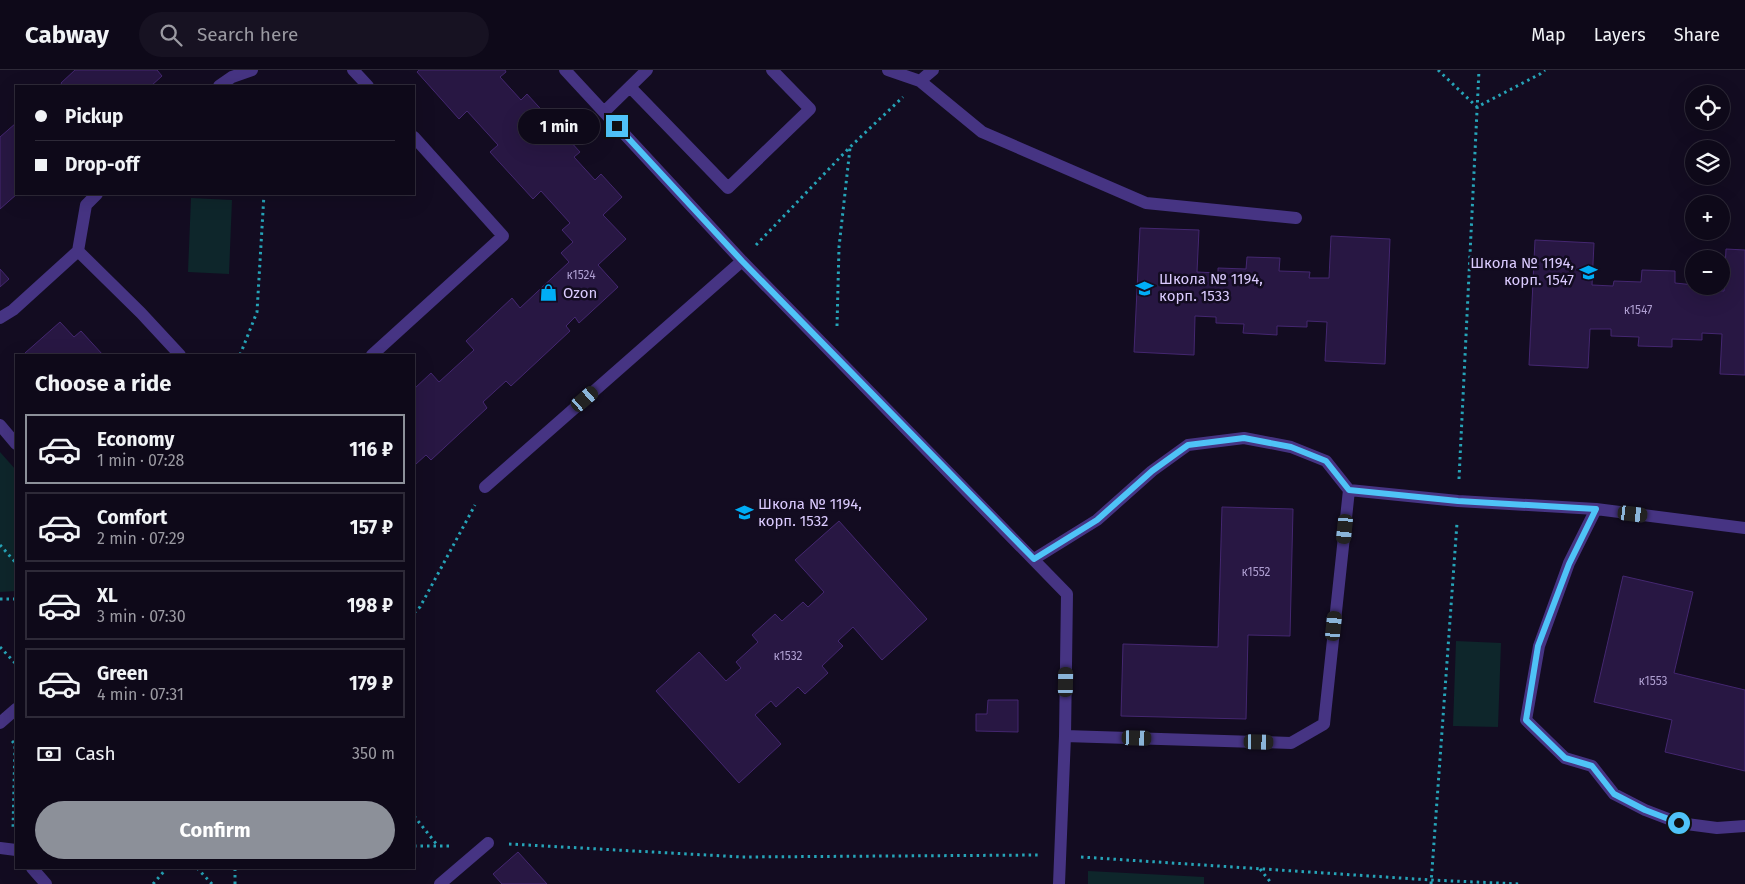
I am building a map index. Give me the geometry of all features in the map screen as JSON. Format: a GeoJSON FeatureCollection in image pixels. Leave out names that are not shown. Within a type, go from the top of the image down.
{"type":"FeatureCollection","features":[{"type":"Feature","properties":{"kind":"lane"},"geometry":{"type":"LineString","coordinates":[[220,85],[232,77],[252,70]]}},
{"type":"Feature","properties":{"kind":"lane"},"geometry":{"type":"LineString","coordinates":[[353,70],[367,85]]}},
{"type":"Feature","properties":{"kind":"lane"},"geometry":{"type":"LineString","coordinates":[[565,70],[742,261],[1067,594],[1065,736],[1059,884]]}},
{"type":"Feature","properties":{"kind":"lane"},"geometry":{"type":"LineString","coordinates":[[604,112],[647,70]]}},
{"type":"Feature","properties":{"kind":"lane"},"geometry":{"type":"LineString","coordinates":[[630,87],[728,188],[810,109],[772,70]]}},
{"type":"Feature","properties":{"kind":"lane"},"geometry":{"type":"LineString","coordinates":[[888,70],[920,81],[982,132],[1146,203],[1296,218]]}},
{"type":"Feature","properties":{"kind":"lane"},"geometry":{"type":"LineString","coordinates":[[920,81],[933,70]]}},
{"type":"Feature","properties":{"kind":"lane"},"geometry":{"type":"LineString","coordinates":[[373,354],[502,236],[415,139]]}},
{"type":"Feature","properties":{"kind":"lane"},"geometry":{"type":"LineString","coordinates":[[0,318],[13,310],[78,251],[86,205],[96,195]]}},
{"type":"Feature","properties":{"kind":"lane"},"geometry":{"type":"LineString","coordinates":[[78,251],[179,354]]}},
{"type":"Feature","properties":{"kind":"lane"},"geometry":{"type":"LineString","coordinates":[[485,487],[742,261]]}},
{"type":"Feature","properties":{"kind":"lane"},"geometry":{"type":"LineString","coordinates":[[0,426],[15,443]]}},
{"type":"Feature","properties":{"kind":"lane"},"geometry":{"type":"LineString","coordinates":[[1034,559],[1097,520],[1152,471],[1188,445],[1244,438],[1291,447],[1326,461],[1349,490],[1324,724],[1291,743],[1065,736]]}},
{"type":"Feature","properties":{"kind":"lane"},"geometry":{"type":"LineString","coordinates":[[1349,490],[1458,501],[1596,509],[1745,528]]}},
{"type":"Feature","properties":{"kind":"lane"},"geometry":{"type":"LineString","coordinates":[[1596,509],[1569,564],[1538,646],[1526,720],[1565,758],[1592,766],[1614,794],[1645,810],[1679,823],[1717,828],[1745,826]]}},
{"type":"Feature","properties":{"kind":"lane"},"geometry":{"type":"LineString","coordinates":[[0,723],[15,710]]}},
{"type":"Feature","properties":{"kind":"lane"},"geometry":{"type":"LineString","coordinates":[[440,884],[488,842]]}},
{"type":"Feature","properties":{"kind":"lane"},"geometry":{"type":"LineString","coordinates":[[0,848],[15,849]]}},
{"type":"Feature","properties":{"kind":"lane"},"geometry":{"type":"LineString","coordinates":[[33,869],[46,884]]}},
{"type":"Feature","properties":{"kind":"path"},"geometry":{"type":"LineString","coordinates":[[1438,70],[1478,107]]}},
{"type":"Feature","properties":{"kind":"path"},"geometry":{"type":"LineString","coordinates":[[1431,882],[1458,501],[1479,70]]}},
{"type":"Feature","properties":{"kind":"path"},"geometry":{"type":"LineString","coordinates":[[1478,107],[1545,70]]}},
{"type":"Feature","properties":{"kind":"path"},"geometry":{"type":"LineString","coordinates":[[742,261],[850,147],[920,81]]}},
{"type":"Feature","properties":{"kind":"path"},"geometry":{"type":"LineString","coordinates":[[836,356],[839,247],[850,147]]}},
{"type":"Feature","properties":{"kind":"path"},"geometry":{"type":"LineString","coordinates":[[240,354],[257,312],[264,195]]}},
{"type":"Feature","properties":{"kind":"path"},"geometry":{"type":"LineString","coordinates":[[415,612],[420,606],[485,487]]}},
{"type":"Feature","properties":{"kind":"path"},"geometry":{"type":"LineString","coordinates":[[0,545],[15,562]]}},
{"type":"Feature","properties":{"kind":"path"},"geometry":{"type":"LineString","coordinates":[[0,599],[15,599]]}},
{"type":"Feature","properties":{"kind":"path"},"geometry":{"type":"LineString","coordinates":[[0,647],[15,663]]}},
{"type":"Feature","properties":{"kind":"path"},"geometry":{"type":"LineString","coordinates":[[10,738],[15,744],[12,827],[15,844]]}},
{"type":"Feature","properties":{"kind":"path"},"geometry":{"type":"LineString","coordinates":[[415,817],[439,846]]}},
{"type":"Feature","properties":{"kind":"path"},"geometry":{"type":"LineString","coordinates":[[415,846],[488,842],[742,857],[1060,855],[1260,868],[1431,882],[1519,884]]}},
{"type":"Feature","properties":{"kind":"path"},"geometry":{"type":"LineString","coordinates":[[1260,868],[1272,884]]}},
{"type":"Feature","properties":{"kind":"path"},"geometry":{"type":"LineString","coordinates":[[153,884],[166,869]]}},
{"type":"Feature","properties":{"kind":"path"},"geometry":{"type":"LineString","coordinates":[[198,869],[212,884]]}},
{"type":"Feature","properties":{"kind":"path"},"geometry":{"type":"LineString","coordinates":[[235,869],[235,884]]}},
{"type":"Feature","properties":{"kind":"green space"},"geometry":{"type":"Polygon","coordinates":[[[191,198],[232,200],[229,274],[188,272],[191,198]]]}},
{"type":"Feature","properties":{"kind":"green space"},"geometry":{"type":"Polygon","coordinates":[[[0,452],[15,469],[15,591],[0,592],[0,452]]]}},
{"type":"Feature","properties":{"kind":"green space"},"geometry":{"type":"Polygon","coordinates":[[[1456,641],[1501,643],[1498,727],[1453,726],[1456,641]]]}},
{"type":"Feature","properties":{"kind":"green space"},"geometry":{"type":"Polygon","coordinates":[[[1088,871],[1204,877],[1204,884],[1088,884],[1088,871]]]}},
{"type":"Feature","properties":{"kind":"building"},"geometry":{"type":"Polygon","coordinates":[[[75,70],[157,70],[162,76],[152,85],[62,85],[61,83],[75,70]]]}},
{"type":"Feature","properties":{"kind":"building"},"geometry":{"type":"Polygon","coordinates":[[[419,70],[505,70],[506,72],[500,77],[521,100],[527,94],[580,152],[574,157],[595,180],[601,174],[622,197],[603,215],[626,239],[598,265],[618,287],[579,323],[575,317],[566,326],[570,331],[511,386],[506,381],[483,402],[487,408],[431,460],[426,455],[416,464],[415,388],[431,373],[439,382],[474,350],[466,341],[512,298],[520,308],[569,262],[561,253],[573,242],[562,230],[570,223],[541,191],[533,199],[490,152],[498,145],[467,111],[459,119],[417,72],[419,70]]]}},
{"type":"Feature","properties":{"kind":"building"},"geometry":{"type":"Polygon","coordinates":[[[15,124],[16,195],[0,209],[0,137],[15,124]]]}},
{"type":"Feature","properties":{"kind":"building"},"geometry":{"type":"Polygon","coordinates":[[[1140,228],[1199,230],[1197,272],[1218,273],[1218,268],[1246,269],[1247,257],[1280,258],[1279,271],[1310,272],[1309,278],[1329,278],[1331,236],[1390,239],[1385,364],[1325,361],[1327,322],[1307,321],[1307,327],[1277,326],[1277,335],[1243,333],[1244,324],[1216,323],[1216,317],[1195,316],[1194,355],[1134,352],[1140,228]]]}},
{"type":"Feature","properties":{"kind":"building"},"geometry":{"type":"Polygon","coordinates":[[[1535,240],[1594,243],[1592,285],[1613,286],[1614,281],[1641,282],[1642,270],[1675,271],[1675,283],[1685,284],[1685,295],[1730,295],[1730,250],[1726,249],[1745,250],[1745,375],[1720,374],[1722,334],[1702,333],[1702,340],[1672,339],[1672,347],[1638,346],[1639,337],[1611,336],[1611,329],[1590,329],[1588,368],[1529,365],[1535,240]]]}},
{"type":"Feature","properties":{"kind":"building"},"geometry":{"type":"Polygon","coordinates":[[[0,269],[9,279],[0,287],[0,269]]]}},
{"type":"Feature","properties":{"kind":"building"},"geometry":{"type":"Polygon","coordinates":[[[60,322],[74,337],[81,331],[102,354],[26,354],[60,322]]]}},
{"type":"Feature","properties":{"kind":"building"},"geometry":{"type":"Polygon","coordinates":[[[1222,507],[1293,509],[1290,636],[1248,635],[1246,719],[1121,716],[1123,644],[1218,647],[1222,507]]]}},
{"type":"Feature","properties":{"kind":"building"},"geometry":{"type":"Polygon","coordinates":[[[839,521],[927,619],[882,660],[853,627],[838,641],[843,646],[822,666],[828,673],[805,694],[798,687],[776,707],[771,701],[755,715],[781,744],[739,783],[656,691],[699,652],[726,681],[741,668],[736,662],[758,642],[752,635],[775,614],[782,621],[803,602],[808,607],[824,592],[795,560],[839,521]]]}},
{"type":"Feature","properties":{"kind":"building"},"geometry":{"type":"Polygon","coordinates":[[[1623,576],[1693,592],[1674,673],[1745,690],[1745,771],[1665,752],[1672,720],[1594,702],[1623,576]]]}},
{"type":"Feature","properties":{"kind":"building"},"geometry":{"type":"Polygon","coordinates":[[[988,700],[1018,700],[1018,732],[976,731],[976,714],[987,714],[988,700]]]}},
{"type":"Feature","properties":{"kind":"building"},"geometry":{"type":"Polygon","coordinates":[[[518,852],[547,884],[502,884],[493,874],[518,852]]]}},
{"type":"Feature","properties":{"kind":"place","name":"Школа № 1194, корп. 1547"},"geometry":{"type":"Point","coordinates":[1588,272]}},
{"type":"Feature","properties":{"kind":"place","name":"Школа № 1194, корп. 1533"},"geometry":{"type":"Point","coordinates":[1145,288]}},
{"type":"Feature","properties":{"kind":"place","name":"Ozon"},"geometry":{"type":"Point","coordinates":[549,293]}},
{"type":"Feature","properties":{"kind":"place","name":"Школа № 1194, корп. 1532"},"geometry":{"type":"Point","coordinates":[744,513]}},
{"type":"Feature","properties":{"kind":"route"},"geometry":{"type":"LineString","coordinates":[[617,126],[742,261],[1034,559],[1097,520],[1152,471],[1188,445],[1244,438],[1291,447],[1326,461],[1349,490],[1458,501],[1596,509],[1569,564],[1538,646],[1526,720],[1565,758],[1592,766],[1614,794],[1645,810],[1679,823]]}}]}
